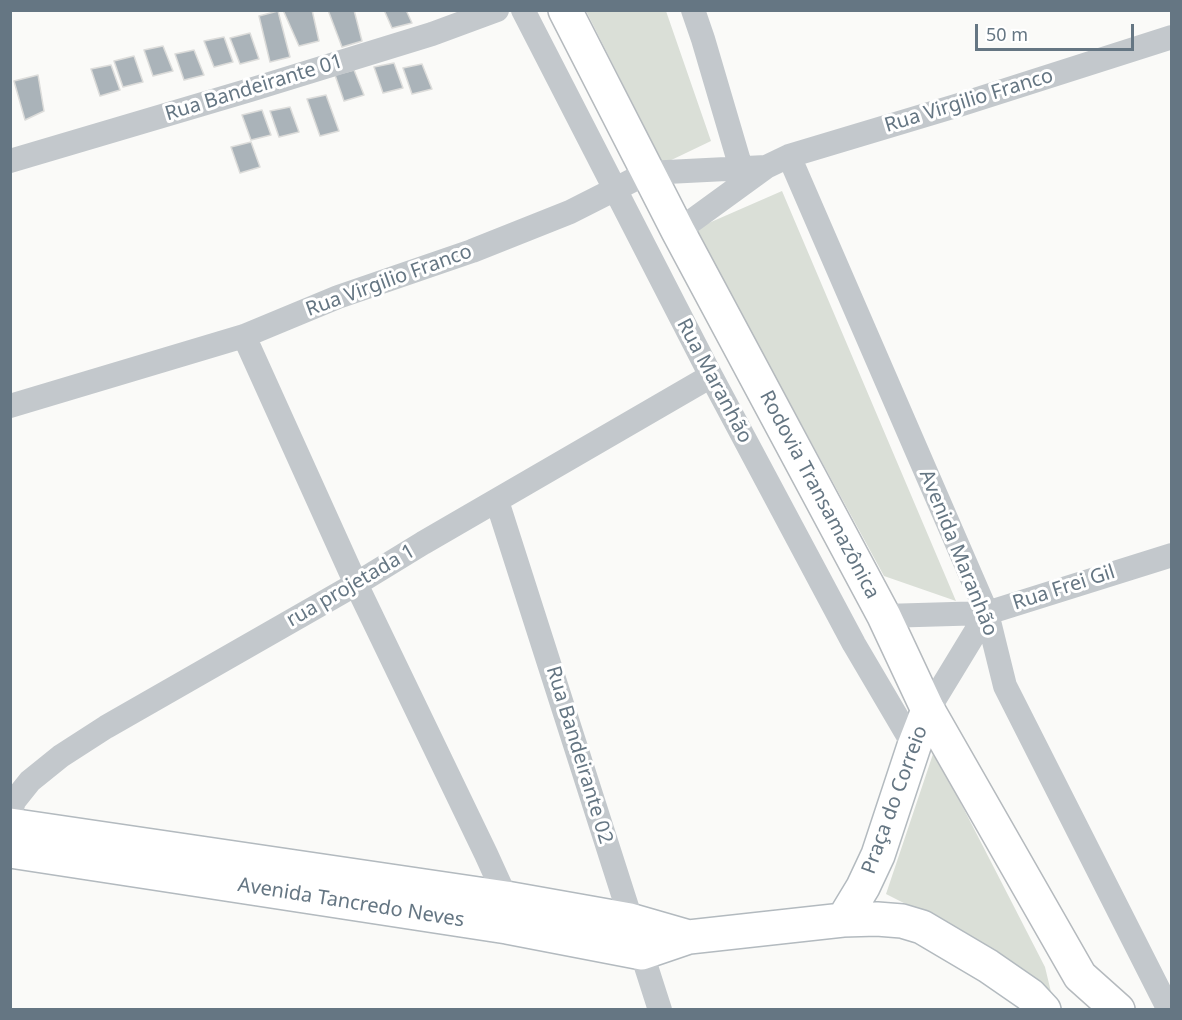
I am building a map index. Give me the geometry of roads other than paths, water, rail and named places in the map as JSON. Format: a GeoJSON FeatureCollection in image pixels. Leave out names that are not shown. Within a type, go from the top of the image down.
{"type":"FeatureCollection","features":[{"type":"Feature","properties":{"kind":"main road","name":"Rodovia Transamazônica"},"geometry":{"type":"LineString","coordinates":[[565,10],[647,173],[884,616],[928,711],[1080,976],[1118,1010]]}},
{"type":"Feature","properties":{"kind":"main road","name":"Praça do Correio"},"geometry":{"type":"LineString","coordinates":[[843,920],[863,888],[878,855],[928,711]]}},
{"type":"Feature","properties":{"kind":"main road","name":"Avenida Tancredo Neves"},"geometry":{"type":"LineString","coordinates":[[10,825],[507,913],[642,953],[689,937],[843,920],[902,921],[922,927],[988,966],[1030,996],[1044,1010]]}},
{"type":"Feature","properties":{"kind":"main road","name":"Avenida Tancredo Neves"},"geometry":{"type":"LineString","coordinates":[[10,851],[507,913],[630,920],[689,937]]}},
{"type":"Feature","properties":{"kind":"main road","name":"Rodovia Transamazônica"},"geometry":{"type":"LineString","coordinates":[[1080,976],[1080,1010]]}},
{"type":"Feature","properties":{"kind":"street","name":"Rua Bandeirante 01"},"geometry":{"type":"LineString","coordinates":[[10,161],[262,87],[432,34],[496,10]]}},
{"type":"Feature","properties":{"kind":"street","name":"Rua Maranhão"},"geometry":{"type":"LineString","coordinates":[[523,10],[711,376],[854,644],[914,746]]}},
{"type":"Feature","properties":{"kind":"street"},"geometry":{"type":"LineString","coordinates":[[693,10],[741,168]]}},
{"type":"Feature","properties":{"kind":"street","name":"Rua Virgilio Franco"},"geometry":{"type":"LineString","coordinates":[[678,231],[766,167],[789,156],[1172,37]]}},
{"type":"Feature","properties":{"kind":"street"},"geometry":{"type":"LineString","coordinates":[[564,92],[598,77]]}},
{"type":"Feature","properties":{"kind":"street","name":"Avenida Maranhão"},"geometry":{"type":"LineString","coordinates":[[789,156],[987,614],[1005,686],[1169,1010]]}},
{"type":"Feature","properties":{"kind":"street","name":"Rua Virgilio Franco"},"geometry":{"type":"LineString","coordinates":[[10,406],[243,336],[338,297],[472,251],[570,212],[647,173],[766,167]]}},
{"type":"Feature","properties":{"kind":"street"},"geometry":{"type":"LineString","coordinates":[[243,336],[507,913]]}},
{"type":"Feature","properties":{"kind":"street","name":"rua projetada 1"},"geometry":{"type":"LineString","coordinates":[[10,815],[14,801],[30,781],[61,756],[711,376]]}},
{"type":"Feature","properties":{"kind":"street","name":"Rua Bandeirante 02"},"geometry":{"type":"LineString","coordinates":[[497,501],[660,1010]]}},
{"type":"Feature","properties":{"kind":"street","name":"Rua Frei Gil"},"geometry":{"type":"LineString","coordinates":[[884,616],[987,614],[1172,555]]}},
{"type":"Feature","properties":{"kind":"street"},"geometry":{"type":"LineString","coordinates":[[928,711],[987,614]]}}]}
